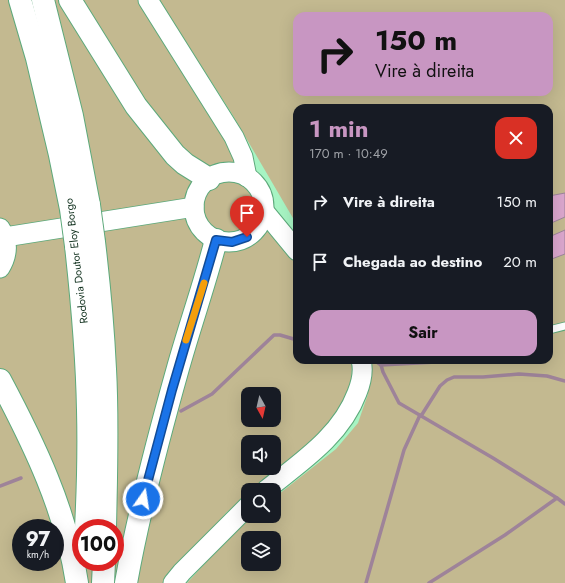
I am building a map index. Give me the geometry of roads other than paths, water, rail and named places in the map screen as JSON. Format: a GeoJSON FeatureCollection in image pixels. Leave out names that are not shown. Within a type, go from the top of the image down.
{"type":"FeatureCollection","features":[{"type":"Feature","properties":{"kind":"highway","name":"Rodovia Doutor Eloy Borgo"},"geometry":{"type":"LineString","coordinates":[[20,0],[37,58],[60,154],[80,207]]}},
{"type":"Feature","properties":{"kind":"highway","name":"Rodovia Doutor Eloy Borgo"},"geometry":{"type":"LineString","coordinates":[[43,0],[72,116],[80,207],[85,244],[102,320],[107,446],[105,519]]}},
{"type":"Feature","properties":{"kind":"highway"},"geometry":{"type":"LineString","coordinates":[[70,0],[136,106],[175,155],[185,164],[209,179]]}},
{"type":"Feature","properties":{"kind":"highway"},"geometry":{"type":"LineString","coordinates":[[126,583],[140,512],[156,448],[178,366],[209,269],[216,240]]}},
{"type":"Feature","properties":{"kind":"highway","name":"Rodovia Doutor Eloy Borgo"},"geometry":{"type":"LineString","coordinates":[[85,244],[85,331],[88,448],[86,519]]}},
{"type":"Feature","properties":{"kind":"highway"},"geometry":{"type":"LineString","coordinates":[[0,380],[30,438],[48,481],[68,540],[77,583]]}},
{"type":"Feature","properties":{"kind":"highway"},"geometry":{"type":"LineString","coordinates":[[85,583],[86,571]]}},
{"type":"Feature","properties":{"kind":"highway"},"geometry":{"type":"LineString","coordinates":[[103,583],[104,571]]}},
{"type":"Feature","properties":{"kind":"street"},"geometry":{"type":"LineString","coordinates":[[148,0],[231,131],[239,148],[247,177]]}},
{"type":"Feature","properties":{"kind":"street"},"geometry":{"type":"LineString","coordinates":[[228,173],[240,174],[247,177],[259,188],[263,199],[264,211],[259,226],[247,237],[232,242],[216,240],[203,230],[195,216],[195,199],[198,192],[209,179],[216,175],[228,173]]}},
{"type":"Feature","properties":{"kind":"street"},"geometry":{"type":"LineString","coordinates":[[0,268],[6,252],[2,232],[194,207]]}},
{"type":"Feature","properties":{"kind":"street"},"geometry":{"type":"LineString","coordinates":[[264,211],[293,246]]}},
{"type":"Feature","properties":{"kind":"street"},"geometry":{"type":"LineString","coordinates":[[275,483],[322,445],[337,429],[353,406],[360,387],[362,364]]}},
{"type":"Feature","properties":{"kind":"street"},"geometry":{"type":"LineString","coordinates":[[173,583],[182,572],[241,513]]}},
{"type":"Feature","properties":{"kind":"lane"},"geometry":{"type":"LineString","coordinates":[[553,329],[565,326]]}},
{"type":"Feature","properties":{"kind":"waterway"},"geometry":{"type":"LineString","coordinates":[[181,411],[212,394],[274,335],[293,339]]}},
{"type":"Feature","properties":{"kind":"waterway"},"geometry":{"type":"LineString","coordinates":[[380,364],[399,364]]}},
{"type":"Feature","properties":{"kind":"waterway"},"geometry":{"type":"LineString","coordinates":[[381,365],[399,403],[493,458],[565,504]]}},
{"type":"Feature","properties":{"kind":"waterway"},"geometry":{"type":"LineString","coordinates":[[421,416],[440,386],[447,380],[454,377],[483,377],[519,374],[547,376],[565,381]]}},
{"type":"Feature","properties":{"kind":"waterway"},"geometry":{"type":"LineString","coordinates":[[366,583],[404,450],[420,415]]}},
{"type":"Feature","properties":{"kind":"waterway"},"geometry":{"type":"LineString","coordinates":[[0,486],[21,478]]}},
{"type":"Feature","properties":{"kind":"waterway"},"geometry":{"type":"LineString","coordinates":[[429,583],[505,535],[557,498]]}}]}
